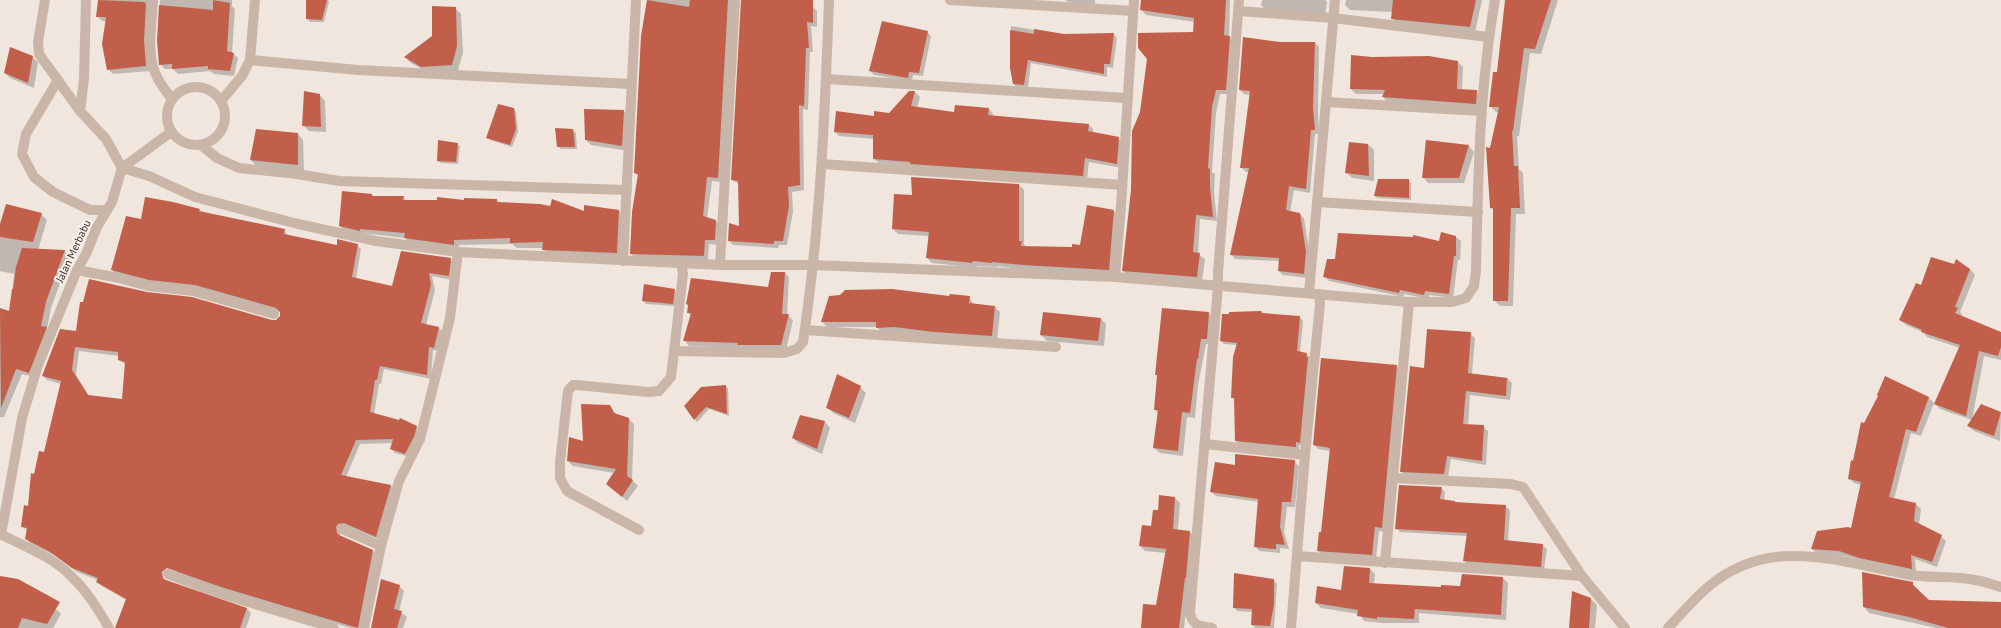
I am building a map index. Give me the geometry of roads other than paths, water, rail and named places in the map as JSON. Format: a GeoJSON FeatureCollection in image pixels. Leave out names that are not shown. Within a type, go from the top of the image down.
{"type":"FeatureCollection","features":[{"type":"Feature","properties":{"kind":"street"},"geometry":{"type":"LineString","coordinates":[[45,0],[38,42],[39,54],[80,111],[106,139],[122,168],[149,176],[195,197],[298,224],[376,241],[458,252],[720,265],[812,265],[1114,277],[1309,292],[1409,302],[1452,302],[1466,298],[1474,286],[1476,272],[1481,111],[1488,37],[1495,0]]}},
{"type":"Feature","properties":{"kind":"street"},"geometry":{"type":"LineString","coordinates":[[80,111],[84,79],[86,0]]}},
{"type":"Feature","properties":{"kind":"street"},"geometry":{"type":"LineString","coordinates":[[154,0],[150,50],[152,66],[158,80],[172,99]]}},
{"type":"Feature","properties":{"kind":"street"},"geometry":{"type":"LineString","coordinates":[[221,101],[242,76],[250,60],[255,0]]}},
{"type":"Feature","properties":{"kind":"street"},"geometry":{"type":"LineString","coordinates":[[622,261],[636,0]]}},
{"type":"Feature","properties":{"kind":"street"},"geometry":{"type":"LineString","coordinates":[[720,265],[734,0]]}},
{"type":"Feature","properties":{"kind":"street"},"geometry":{"type":"LineString","coordinates":[[675,351],[791,352],[797,349],[803,342],[822,164],[829,0]]}},
{"type":"Feature","properties":{"kind":"street"},"geometry":{"type":"LineString","coordinates":[[950,0],[1133,11]]}},
{"type":"Feature","properties":{"kind":"street"},"geometry":{"type":"LineString","coordinates":[[1114,277],[1122,185],[1126,98],[1134,0]]}},
{"type":"Feature","properties":{"kind":"street"},"geometry":{"type":"LineString","coordinates":[[1212,628],[1197,626],[1193,622],[1190,612],[1218,286],[1240,0]]}},
{"type":"Feature","properties":{"kind":"street"},"geometry":{"type":"LineString","coordinates":[[1309,292],[1335,0]]}},
{"type":"Feature","properties":{"kind":"street"},"geometry":{"type":"LineString","coordinates":[[1239,11],[1333,18],[1488,37]]}},
{"type":"Feature","properties":{"kind":"street"},"geometry":{"type":"LineString","coordinates":[[250,60],[358,70],[631,84]]}},
{"type":"Feature","properties":{"kind":"street"},"geometry":{"type":"LineString","coordinates":[[826,79],[1126,98]]}},
{"type":"Feature","properties":{"kind":"street"},"geometry":{"type":"LineString","coordinates":[[58,80],[26,134],[22,154],[34,177],[52,192],[90,210],[107,210]]}},
{"type":"Feature","properties":{"kind":"street"},"geometry":{"type":"LineString","coordinates":[[191,87],[203,88],[214,92],[226,111],[225,123],[221,133],[212,141],[201,145],[190,145],[179,140],[171,132],[167,121],[168,110],[172,99],[191,87]]}},
{"type":"Feature","properties":{"kind":"street"},"geometry":{"type":"LineString","coordinates":[[1326,102],[1481,111]]}},
{"type":"Feature","properties":{"kind":"street"},"geometry":{"type":"LineString","coordinates":[[122,168],[171,132]]}},
{"type":"Feature","properties":{"kind":"street"},"geometry":{"type":"LineString","coordinates":[[201,145],[217,158],[239,168],[297,174],[339,181],[627,190]]}},
{"type":"Feature","properties":{"kind":"street"},"geometry":{"type":"LineString","coordinates":[[822,164],[1122,185]]}},
{"type":"Feature","properties":{"kind":"street","name":"Jalan Merbabu"},"geometry":{"type":"LineString","coordinates":[[0,535],[22,418],[38,365],[77,270],[86,254],[97,227],[112,202],[122,168]]}},
{"type":"Feature","properties":{"kind":"street"},"geometry":{"type":"LineString","coordinates":[[1317,202],[1478,212]]}},
{"type":"Feature","properties":{"kind":"street"},"geometry":{"type":"LineString","coordinates":[[364,628],[381,546],[399,481],[420,439],[431,397],[450,318],[458,252]]}},
{"type":"Feature","properties":{"kind":"street"},"geometry":{"type":"LineString","coordinates":[[639,530],[568,491],[560,478],[560,462],[568,391],[573,385],[577,384],[648,392],[659,391],[671,377],[683,274],[681,262]]}},
{"type":"Feature","properties":{"kind":"street"},"geometry":{"type":"LineString","coordinates":[[77,270],[119,278],[148,286],[193,291],[274,314]]}},
{"type":"Feature","properties":{"kind":"street"},"geometry":{"type":"LineString","coordinates":[[1291,628],[1305,455],[1320,304],[1319,294]]}},
{"type":"Feature","properties":{"kind":"street"},"geometry":{"type":"LineString","coordinates":[[1385,563],[1409,302]]}},
{"type":"Feature","properties":{"kind":"street"},"geometry":{"type":"LineString","coordinates":[[805,330],[1056,347]]}},
{"type":"Feature","properties":{"kind":"street"},"geometry":{"type":"LineString","coordinates":[[1205,444],[1305,455]]}},
{"type":"Feature","properties":{"kind":"street"},"geometry":{"type":"LineString","coordinates":[[1393,478],[1511,484],[1523,487],[1582,576],[1625,628]]}},
{"type":"Feature","properties":{"kind":"street"},"geometry":{"type":"LineString","coordinates":[[342,529],[381,546]]}},
{"type":"Feature","properties":{"kind":"street"},"geometry":{"type":"LineString","coordinates":[[0,535],[51,561],[70,575],[86,592],[109,628]]}},
{"type":"Feature","properties":{"kind":"street"},"geometry":{"type":"LineString","coordinates":[[1668,628],[1708,587],[1742,565],[1768,557],[1788,555],[1821,558],[1907,575],[1974,579],[2001,587]]}},
{"type":"Feature","properties":{"kind":"street"},"geometry":{"type":"LineString","coordinates":[[1297,556],[1582,576]]}},
{"type":"Feature","properties":{"kind":"street"},"geometry":{"type":"LineString","coordinates":[[168,574],[219,593],[334,628]]}}]}
